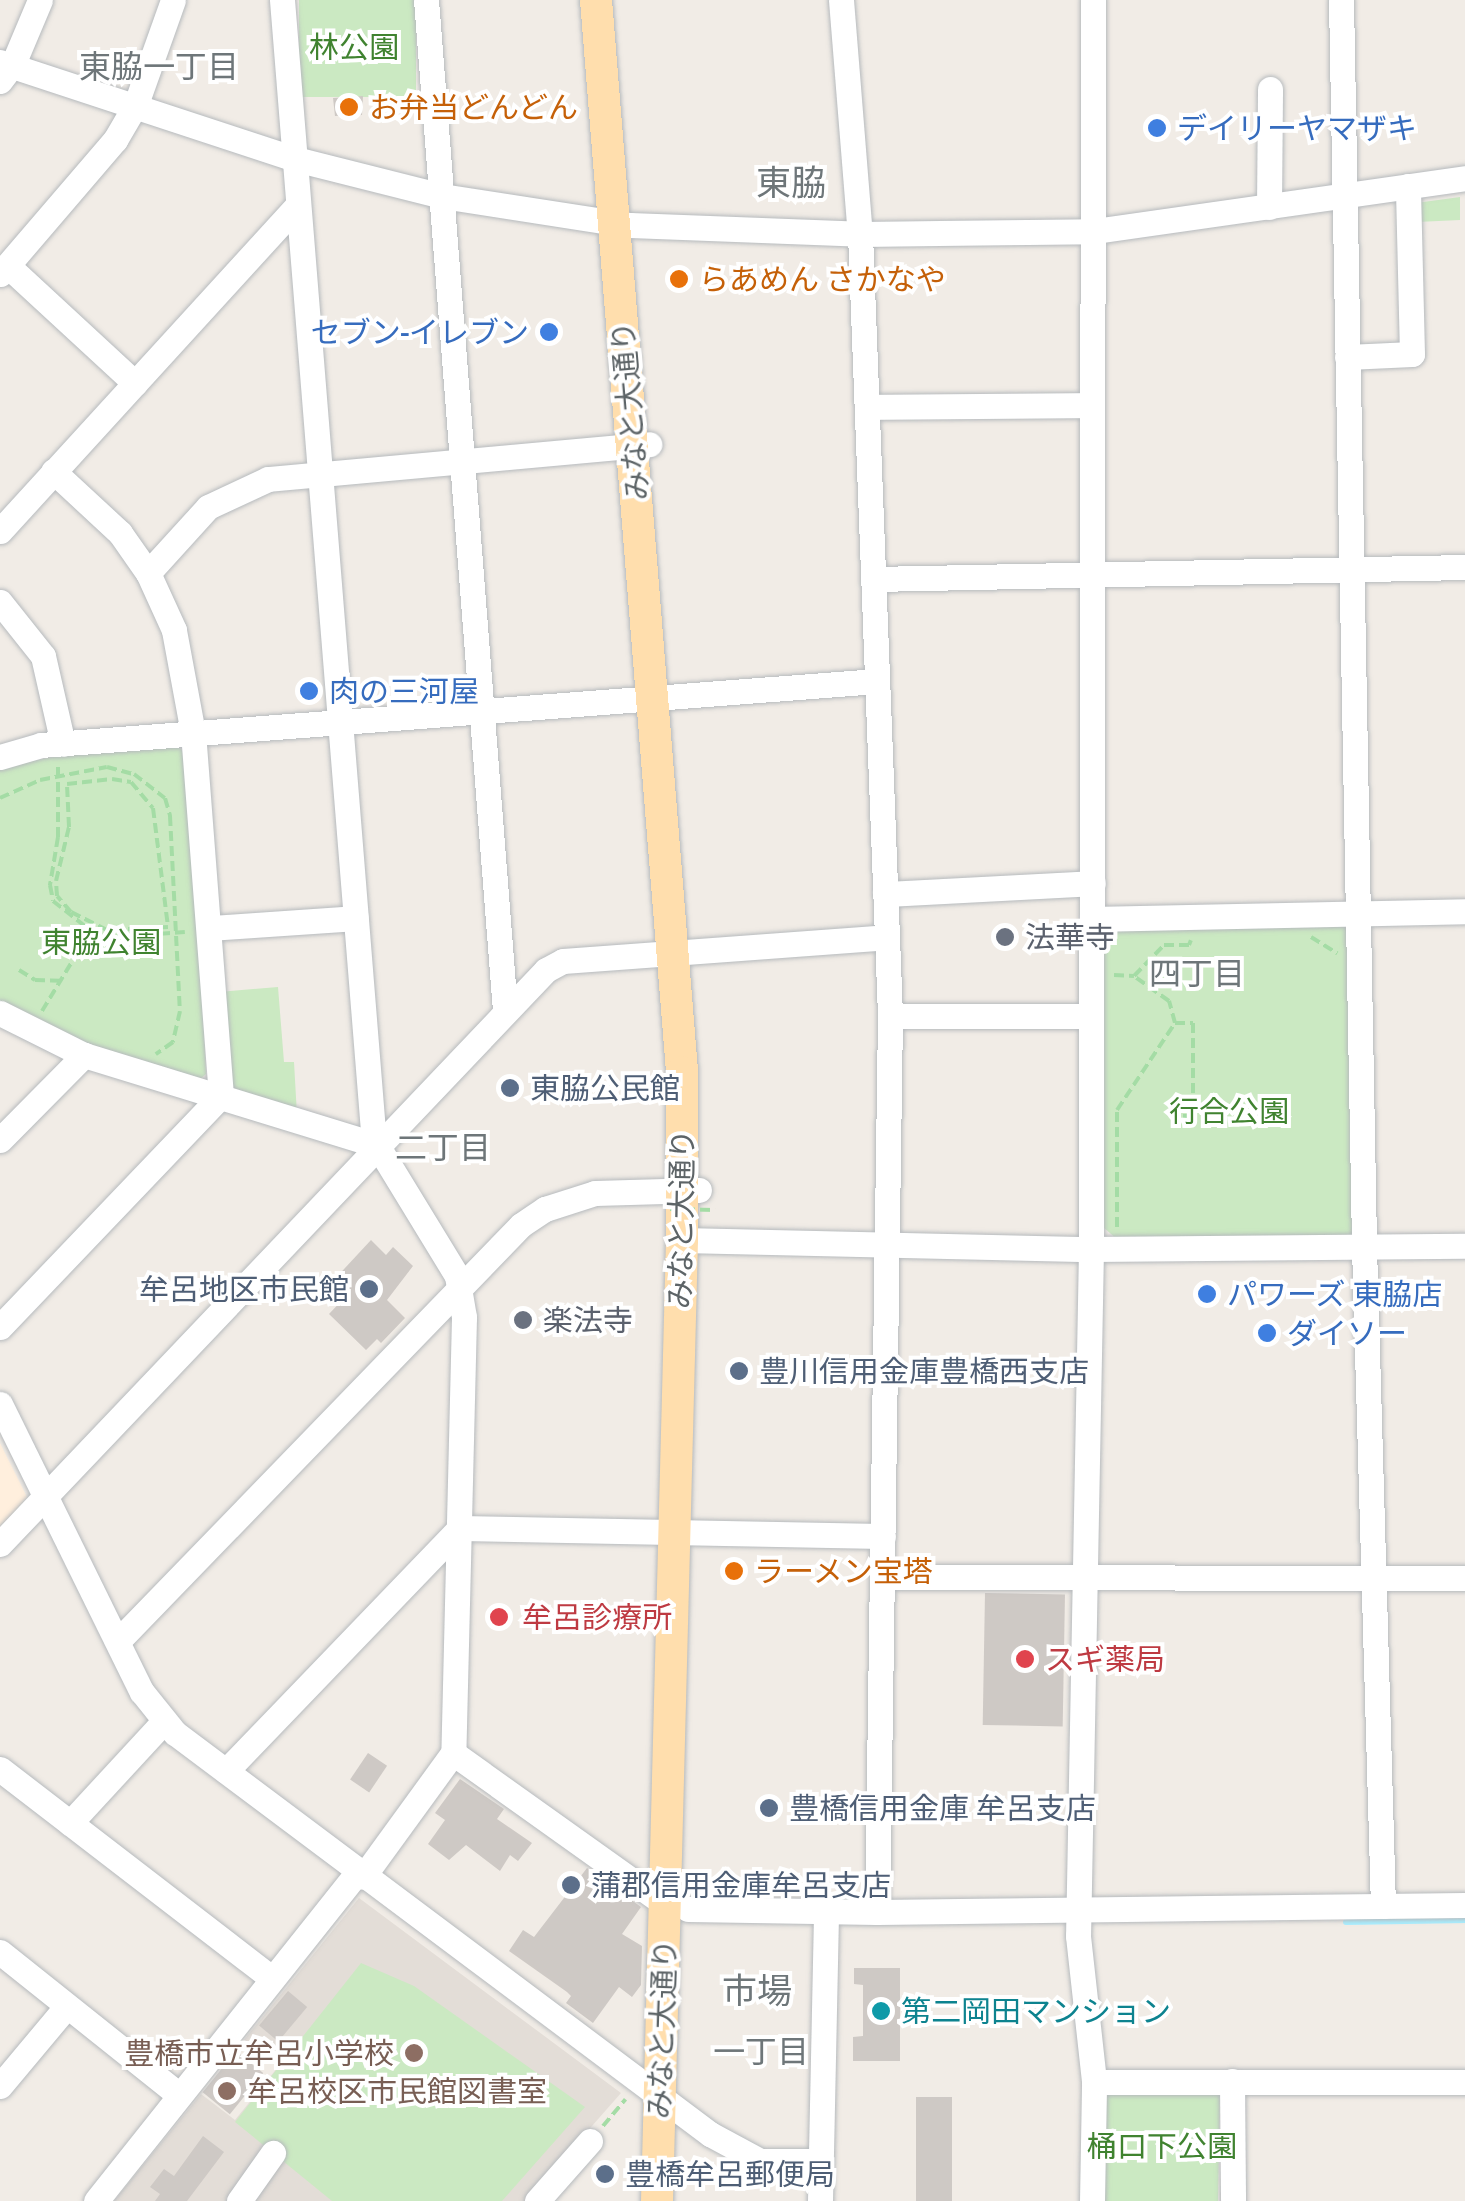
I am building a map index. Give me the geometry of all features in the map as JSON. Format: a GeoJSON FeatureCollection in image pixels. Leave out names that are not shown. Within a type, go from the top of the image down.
{"type":"FeatureCollection","features":[{"type":"Feature","properties":{"kind":"main road","name":"みなと大通り"},"geometry":{"type":"LineString","coordinates":[[596,0],[621,224],[663,695],[691,1199],[676,1906],[657,2100],[657,2201]]}},
{"type":"Feature","properties":{"kind":"main road","name":"みなと大通り"},"geometry":{"type":"LineString","coordinates":[[613,0],[621,224]]}},
{"type":"Feature","properties":{"kind":"main road","name":"みなと大通り"},"geometry":{"type":"LineString","coordinates":[[657,2100],[679,2201]]}},
{"type":"Feature","properties":{"kind":"street"},"geometry":{"type":"LineString","coordinates":[[40,0],[4,69],[136,104],[295,158],[442,196],[621,224],[860,234],[1094,231],[1465,178]]}},
{"type":"Feature","properties":{"kind":"street"},"geometry":{"type":"LineString","coordinates":[[135,384],[4,270],[99,163],[136,104],[173,0]]}},
{"type":"Feature","properties":{"kind":"street"},"geometry":{"type":"LineString","coordinates":[[96,2201],[271,1978],[360,1875],[453,1753],[464,1317],[457,1276],[376,1145],[282,0]]}},
{"type":"Feature","properties":{"kind":"street"},"geometry":{"type":"LineString","coordinates":[[426,0],[505,1010]]}},
{"type":"Feature","properties":{"kind":"street"},"geometry":{"type":"LineString","coordinates":[[841,0],[860,234],[890,1016],[878,1912]]}},
{"type":"Feature","properties":{"kind":"street"},"geometry":{"type":"LineString","coordinates":[[1092,2201],[1094,2082],[1078,1909],[1091,1249],[1094,0]]}},
{"type":"Feature","properties":{"kind":"street"},"geometry":{"type":"LineString","coordinates":[[1341,0],[1364,1247],[1383,1906]]}},
{"type":"Feature","properties":{"kind":"street"},"geometry":{"type":"LineString","coordinates":[[1268,207],[1270,90]]}},
{"type":"Feature","properties":{"kind":"street"},"geometry":{"type":"LineString","coordinates":[[1347,357],[1412,354],[1408,186]]}},
{"type":"Feature","properties":{"kind":"street"},"geometry":{"type":"LineString","coordinates":[[0,531],[298,205]]}},
{"type":"Feature","properties":{"kind":"street"},"geometry":{"type":"LineString","coordinates":[[867,407],[1091,405]]}},
{"type":"Feature","properties":{"kind":"street"},"geometry":{"type":"LineString","coordinates":[[148,573],[195,519],[230,494],[268,479],[322,470],[642,445]]}},
{"type":"Feature","properties":{"kind":"street"},"geometry":{"type":"LineString","coordinates":[[0,1328],[221,1096],[194,734],[174,630],[148,573],[120,533],[53,470]]}},
{"type":"Feature","properties":{"kind":"street"},"geometry":{"type":"LineString","coordinates":[[873,579],[1465,568]]}},
{"type":"Feature","properties":{"kind":"street"},"geometry":{"type":"LineString","coordinates":[[0,602],[44,656],[63,744]]}},
{"type":"Feature","properties":{"kind":"street"},"geometry":{"type":"LineString","coordinates":[[0,758],[63,744],[878,680]]}},
{"type":"Feature","properties":{"kind":"street"},"geometry":{"type":"LineString","coordinates":[[885,894],[1093,883]]}},
{"type":"Feature","properties":{"kind":"street"},"geometry":{"type":"LineString","coordinates":[[1092,919],[1465,911]]}},
{"type":"Feature","properties":{"kind":"street"},"geometry":{"type":"LineString","coordinates":[[210,928],[356,918]]}},
{"type":"Feature","properties":{"kind":"street"},"geometry":{"type":"LineString","coordinates":[[0,1544],[546,970],[563,961],[886,937]]}},
{"type":"Feature","properties":{"kind":"street"},"geometry":{"type":"LineString","coordinates":[[0,1012],[84,1055],[221,1096],[356,1143],[376,1145]]}},
{"type":"Feature","properties":{"kind":"street"},"geometry":{"type":"LineString","coordinates":[[890,1016],[1092,1016]]}},
{"type":"Feature","properties":{"kind":"street"},"geometry":{"type":"LineString","coordinates":[[0,1140],[84,1055]]}},
{"type":"Feature","properties":{"kind":"street"},"geometry":{"type":"LineString","coordinates":[[118,1642],[521,1225],[545,1210],[594,1194],[691,1199]]}},
{"type":"Feature","properties":{"kind":"street"},"geometry":{"type":"LineString","coordinates":[[690,1240],[1091,1249],[1465,1246]]}},
{"type":"Feature","properties":{"kind":"street"},"geometry":{"type":"LineString","coordinates":[[0,1404],[142,1692],[164,1721],[657,2100],[760,2161],[819,2162]]}},
{"type":"Feature","properties":{"kind":"street"},"geometry":{"type":"LineString","coordinates":[[226,1771],[460,1528],[883,1536]]}},
{"type":"Feature","properties":{"kind":"street"},"geometry":{"type":"LineString","coordinates":[[882,1578],[1465,1578]]}},
{"type":"Feature","properties":{"kind":"street"},"geometry":{"type":"LineString","coordinates":[[70,1823],[164,1721]]}},
{"type":"Feature","properties":{"kind":"street"},"geometry":{"type":"LineString","coordinates":[[453,1753],[676,1906],[878,1912],[1465,1905]]}},
{"type":"Feature","properties":{"kind":"street"},"geometry":{"type":"LineString","coordinates":[[0,1769],[271,1978]]}},
{"type":"Feature","properties":{"kind":"street"},"geometry":{"type":"LineString","coordinates":[[820,2201],[826,1911]]}},
{"type":"Feature","properties":{"kind":"street"},"geometry":{"type":"LineString","coordinates":[[0,1952],[179,2095]]}},
{"type":"Feature","properties":{"kind":"street"},"geometry":{"type":"LineString","coordinates":[[0,2086],[67,2006]]}},
{"type":"Feature","properties":{"kind":"street"},"geometry":{"type":"LineString","coordinates":[[1094,2082],[1465,2082]]}},
{"type":"Feature","properties":{"kind":"street"},"geometry":{"type":"LineString","coordinates":[[1232,2082],[1233,2201]]}},
{"type":"Feature","properties":{"kind":"street"},"geometry":{"type":"LineString","coordinates":[[537,2201],[590,2141]]}},
{"type":"Feature","properties":{"kind":"street"},"geometry":{"type":"LineString","coordinates":[[239,2201],[273,2152]]}},
{"type":"Feature","properties":{"kind":"path"},"geometry":{"type":"LineString","coordinates":[[63,744],[56,778],[60,811],[50,885],[54,901],[100,938]]}},
{"type":"Feature","properties":{"kind":"path"},"geometry":{"type":"LineString","coordinates":[[0,798],[40,780],[108,767],[134,774],[164,798],[170,816],[180,1011],[173,1042],[155,1054],[142,1054]]}},
{"type":"Feature","properties":{"kind":"path"},"geometry":{"type":"LineString","coordinates":[[112,779],[131,782],[153,808],[168,927],[108,930],[90,924],[56,896],[69,827],[67,784],[112,779]]}},
{"type":"Feature","properties":{"kind":"path"},"geometry":{"type":"LineString","coordinates":[[41,1011],[76,956],[100,938],[210,928]]}},
{"type":"Feature","properties":{"kind":"path"},"geometry":{"type":"LineString","coordinates":[[1134,976],[1164,945],[1189,945],[1196,933]]}},
{"type":"Feature","properties":{"kind":"path"},"geometry":{"type":"LineString","coordinates":[[1294,936],[1314,937],[1338,953]]}},
{"type":"Feature","properties":{"kind":"path"},"geometry":{"type":"LineString","coordinates":[[19,970],[35,980],[60,981]]}},
{"type":"Feature","properties":{"kind":"path"},"geometry":{"type":"LineString","coordinates":[[1102,975],[1134,976],[1169,1002],[1175,1023],[1117,1110],[1117,1229]]}},
{"type":"Feature","properties":{"kind":"path"},"geometry":{"type":"LineString","coordinates":[[31,1006],[56,1019]]}},
{"type":"Feature","properties":{"kind":"path"},"geometry":{"type":"LineString","coordinates":[[1175,1023],[1193,1023],[1192,1116],[1182,1116]]}},
{"type":"Feature","properties":{"kind":"path"},"geometry":{"type":"LineString","coordinates":[[590,2141],[657,2100]]}},
{"type":"Feature","properties":{"kind":"shaded area"},"geometry":{"type":"Polygon","coordinates":[[[0,1443],[27,1497],[0,1532],[0,1443]]]}},
{"type":"Feature","properties":{"kind":"shaded area","name":"豊橋市立牟呂小学校"},"geometry":{"type":"Polygon","coordinates":[[[359,1898],[621,2093],[526,2201],[114,2201],[201,2094],[235,2120],[278,2067],[244,2040],[359,1898]]]}},
{"type":"Feature","properties":{"kind":"green space","name":"林公園"},"geometry":{"type":"Polygon","coordinates":[[[299,0],[416,0],[416,97],[299,97],[299,0]]]}},
{"type":"Feature","properties":{"kind":"green space"},"geometry":{"type":"Polygon","coordinates":[[[1460,197],[1460,220],[1417,222],[1416,203],[1460,197]]]}},
{"type":"Feature","properties":{"kind":"green space","name":"東脇公園"},"geometry":{"type":"Polygon","coordinates":[[[176,745],[185,753],[199,913],[206,1074],[198,1081],[101,1053],[0,1004],[0,767],[64,755],[176,745]]]}},
{"type":"Feature","properties":{"kind":"green space","name":"行合公園"},"geometry":{"type":"Polygon","coordinates":[[[1339,921],[1350,932],[1358,1229],[1350,1239],[1117,1239],[1104,1228],[1104,937],[1113,928],[1339,921]]]}},
{"type":"Feature","properties":{"kind":"green space"},"geometry":{"type":"Polygon","coordinates":[[[278,987],[284,1062],[294,1062],[297,1115],[227,1088],[219,992],[278,987]]]}},
{"type":"Feature","properties":{"kind":"green space","name":"豊橋市立牟呂小学校"},"geometry":{"type":"Polygon","coordinates":[[[361,1963],[414,1986],[585,2107],[502,2201],[332,2201],[235,2122],[361,1963]]]}},
{"type":"Feature","properties":{"kind":"green space","name":"桶口下公園"},"geometry":{"type":"Polygon","coordinates":[[[1106,2090],[1220,2092],[1218,2201],[1104,2201],[1106,2090]]]}},
{"type":"Feature","properties":{"kind":"building"},"geometry":{"type":"Polygon","coordinates":[[[363,96],[362,115],[335,116],[333,98],[363,96]]]}},
{"type":"Feature","properties":{"kind":"building"},"geometry":{"type":"Polygon","coordinates":[[[76,931],[83,934],[80,947],[68,941],[76,931]]]}},
{"type":"Feature","properties":{"kind":"building","name":"牟呂地区市民館"},"geometry":{"type":"Polygon","coordinates":[[[371,1240],[386,1255],[393,1247],[413,1266],[387,1300],[405,1318],[381,1343],[377,1339],[366,1350],[329,1314],[347,1295],[332,1282],[371,1240]]]}},
{"type":"Feature","properties":{"kind":"building","name":"スギ薬局"},"geometry":{"type":"Polygon","coordinates":[[[985,1593],[1065,1594],[1063,1726],[983,1725],[985,1593]]]}},
{"type":"Feature","properties":{"kind":"building"},"geometry":{"type":"Polygon","coordinates":[[[368,1753],[387,1766],[369,1792],[350,1780],[368,1753]]]}},
{"type":"Feature","properties":{"kind":"building"},"geometry":{"type":"Polygon","coordinates":[[[460,1779],[504,1809],[497,1819],[532,1843],[518,1861],[510,1855],[500,1871],[466,1845],[449,1860],[428,1844],[445,1820],[435,1813],[460,1779]]]}},
{"type":"Feature","properties":{"kind":"building"},"geometry":{"type":"Polygon","coordinates":[[[587,1868],[641,1907],[622,1934],[642,1946],[641,1985],[632,1997],[619,1987],[593,2023],[566,2003],[571,1996],[567,1992],[509,1951],[523,1930],[534,1937],[587,1868]]]}},
{"type":"Feature","properties":{"kind":"building","name":"第二岡田マンション"},"geometry":{"type":"Polygon","coordinates":[[[854,1968],[900,1968],[900,2061],[853,2061],[853,2037],[863,2036],[863,1985],[854,1984],[854,1968]]]}},
{"type":"Feature","properties":{"kind":"building"},"geometry":{"type":"Polygon","coordinates":[[[288,1991],[307,2007],[278,2042],[259,2025],[288,1991]]]}},
{"type":"Feature","properties":{"kind":"building"},"geometry":{"type":"Polygon","coordinates":[[[236,2051],[263,2073],[230,2114],[203,2092],[236,2051]]]}},
{"type":"Feature","properties":{"kind":"building"},"geometry":{"type":"Polygon","coordinates":[[[916,2097],[952,2097],[952,2201],[916,2201],[916,2097]]]}},
{"type":"Feature","properties":{"kind":"building"},"geometry":{"type":"Polygon","coordinates":[[[203,2136],[224,2152],[187,2201],[155,2201],[160,2194],[150,2187],[164,2169],[174,2176],[203,2136]]]}},
{"type":"Feature","properties":{"kind":"waterway"},"geometry":{"type":"LineString","coordinates":[[1346,1922],[1465,1920]]}},
{"type":"Feature","properties":{"kind":"place","name":"お弁当どんどん"},"geometry":{"type":"Point","coordinates":[349,107]}},
{"type":"Feature","properties":{"kind":"place","name":"デイリーヤマザキ"},"geometry":{"type":"Point","coordinates":[1157,128]}},
{"type":"Feature","properties":{"kind":"place","name":"らあめん さかなや"},"geometry":{"type":"Point","coordinates":[679,279]}},
{"type":"Feature","properties":{"kind":"place","name":"セブン-イレブン"},"geometry":{"type":"Point","coordinates":[549,332]}},
{"type":"Feature","properties":{"kind":"place","name":"肉の三河屋"},"geometry":{"type":"Point","coordinates":[309,691]}},
{"type":"Feature","properties":{"kind":"place","name":"法華寺"},"geometry":{"type":"Point","coordinates":[1005,937]}},
{"type":"Feature","properties":{"kind":"place","name":"東脇公民館"},"geometry":{"type":"Point","coordinates":[510,1088]}},
{"type":"Feature","properties":{"kind":"place","name":"牟呂地区市民館"},"geometry":{"type":"Point","coordinates":[369,1289]}},
{"type":"Feature","properties":{"kind":"place","name":"パワーズ 東脇店"},"geometry":{"type":"Point","coordinates":[1207,1294]}},
{"type":"Feature","properties":{"kind":"place","name":"楽法寺"},"geometry":{"type":"Point","coordinates":[523,1320]}},
{"type":"Feature","properties":{"kind":"place","name":"ダイソー"},"geometry":{"type":"Point","coordinates":[1267,1333]}},
{"type":"Feature","properties":{"kind":"place","name":"豊川信用金庫豊橋西支店"},"geometry":{"type":"Point","coordinates":[739,1371]}},
{"type":"Feature","properties":{"kind":"place","name":"ラーメン宝塔"},"geometry":{"type":"Point","coordinates":[734,1571]}},
{"type":"Feature","properties":{"kind":"place","name":"牟呂診療所"},"geometry":{"type":"Point","coordinates":[499,1617]}},
{"type":"Feature","properties":{"kind":"place","name":"スギ薬局"},"geometry":{"type":"Point","coordinates":[1025,1659]}},
{"type":"Feature","properties":{"kind":"place","name":"豊橋信用金庫 牟呂支店"},"geometry":{"type":"Point","coordinates":[769,1808]}},
{"type":"Feature","properties":{"kind":"place","name":"蒲郡信用金庫牟呂支店"},"geometry":{"type":"Point","coordinates":[571,1885]}},
{"type":"Feature","properties":{"kind":"place","name":"第二岡田マンション"},"geometry":{"type":"Point","coordinates":[881,2011]}},
{"type":"Feature","properties":{"kind":"place","name":"豊橋市立牟呂小学校"},"geometry":{"type":"Point","coordinates":[414,2053]}},
{"type":"Feature","properties":{"kind":"place","name":"牟呂校区市民館図書室"},"geometry":{"type":"Point","coordinates":[227,2091]}},
{"type":"Feature","properties":{"kind":"place","name":"豊橋牟呂郵便局"},"geometry":{"type":"Point","coordinates":[605,2174]}},
{"type":"Feature","properties":{"kind":"district","name":"東脇一丁目"},"geometry":{"type":"Point","coordinates":[159,67]}},
{"type":"Feature","properties":{"kind":"district","name":"東脇"},"geometry":{"type":"Point","coordinates":[791,183]}},
{"type":"Feature","properties":{"kind":"district","name":"四丁目"},"geometry":{"type":"Point","coordinates":[1197,974]}},
{"type":"Feature","properties":{"kind":"district","name":"二丁目"},"geometry":{"type":"Point","coordinates":[443,1148]}},
{"type":"Feature","properties":{"kind":"district","name":"市場"},"geometry":{"type":"Point","coordinates":[757,1991]}},
{"type":"Feature","properties":{"kind":"district","name":"一丁目"},"geometry":{"type":"Point","coordinates":[761,2052]}}]}
